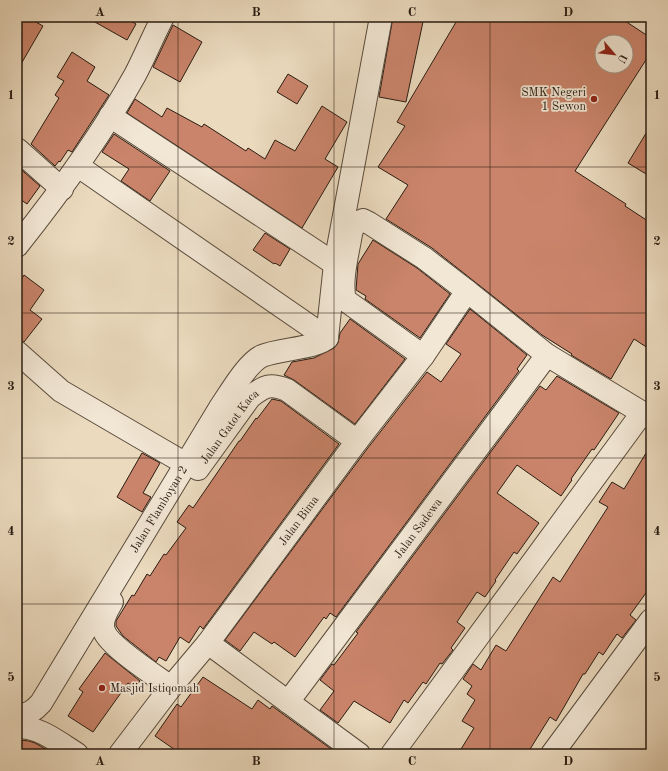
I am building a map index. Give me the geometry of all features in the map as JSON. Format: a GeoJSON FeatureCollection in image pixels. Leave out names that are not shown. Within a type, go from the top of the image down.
{"type":"FeatureCollection","features":[{"type":"Feature","properties":{"kind":"street"},"geometry":{"type":"LineString","coordinates":[[17,246],[62,189],[110,116],[136,74],[163,17]]}},
{"type":"Feature","properties":{"kind":"street"},"geometry":{"type":"LineString","coordinates":[[78,166],[327,338],[334,264],[381,17]]}},
{"type":"Feature","properties":{"kind":"street"},"geometry":{"type":"LineString","coordinates":[[110,116],[334,264]]}},
{"type":"Feature","properties":{"kind":"street"},"geometry":{"type":"LineString","coordinates":[[17,149],[62,189]]}},
{"type":"Feature","properties":{"kind":"street"},"geometry":{"type":"LineString","coordinates":[[392,754],[647,416],[547,355],[424,258],[369,223],[363,220],[356,223],[351,234],[344,285],[345,300],[423,356]]}},
{"type":"Feature","properties":{"kind":"street","name":"Jalan Bima"},"geometry":{"type":"LineString","coordinates":[[130,751],[171,687],[208,643],[357,441],[470,293]]}},
{"type":"Feature","properties":{"kind":"street","name":"Jalan Flamboyan 2"},"geometry":{"type":"LineString","coordinates":[[17,717],[35,710],[42,703],[221,406],[246,370],[261,357],[279,351],[317,344],[327,338]]}},
{"type":"Feature","properties":{"kind":"street"},"geometry":{"type":"LineString","coordinates":[[17,352],[61,391],[186,464]]}},
{"type":"Feature","properties":{"kind":"street","name":"Jalan Sadewa"},"geometry":{"type":"LineString","coordinates":[[288,702],[547,355]]}},
{"type":"Feature","properties":{"kind":"street","name":"Jalan Gatot Kaca"},"geometry":{"type":"LineString","coordinates":[[171,687],[113,644],[103,631],[103,617],[156,532],[250,397],[261,388],[276,385],[287,390],[357,441]]}},
{"type":"Feature","properties":{"kind":"street"},"geometry":{"type":"LineString","coordinates":[[552,754],[651,620]]}},
{"type":"Feature","properties":{"kind":"street"},"geometry":{"type":"LineString","coordinates":[[208,643],[359,754]]}},
{"type":"Feature","properties":{"kind":"street"},"geometry":{"type":"LineString","coordinates":[[17,728],[32,729],[77,754]]}},
{"type":"Feature","properties":{"kind":"building"},"geometry":{"type":"Polygon","coordinates":[[[17,17],[27,17],[43,26],[17,71],[17,17]]]}},
{"type":"Feature","properties":{"kind":"building"},"geometry":{"type":"Polygon","coordinates":[[[86,17],[124,17],[136,24],[127,40],[86,17]]]}},
{"type":"Feature","properties":{"kind":"building"},"geometry":{"type":"Polygon","coordinates":[[[393,17],[424,17],[406,102],[379,97],[393,17]]]}},
{"type":"Feature","properties":{"kind":"building"},"geometry":{"type":"Polygon","coordinates":[[[459,17],[619,17],[651,38],[651,52],[575,171],[626,204],[625,206],[651,223],[651,350],[634,339],[611,379],[571,355],[572,354],[542,335],[432,248],[386,219],[408,185],[378,167],[405,126],[397,122],[459,17]]]}},
{"type":"Feature","properties":{"kind":"building"},"geometry":{"type":"Polygon","coordinates":[[[173,25],[202,42],[180,82],[153,67],[173,25]]]}},
{"type":"Feature","properties":{"kind":"building"},"geometry":{"type":"Polygon","coordinates":[[[72,52],[95,67],[87,81],[109,95],[72,152],[68,150],[60,162],[59,161],[55,166],[31,144],[59,98],[55,95],[64,81],[57,77],[72,52]]]}},
{"type":"Feature","properties":{"kind":"building"},"geometry":{"type":"Polygon","coordinates":[[[288,74],[308,86],[297,104],[277,92],[288,74]]]}},
{"type":"Feature","properties":{"kind":"building"},"geometry":{"type":"Polygon","coordinates":[[[135,99],[162,117],[167,108],[202,127],[204,124],[246,151],[248,148],[265,159],[275,140],[295,151],[322,106],[347,122],[325,159],[338,167],[302,228],[127,113],[135,99]]]}},
{"type":"Feature","properties":{"kind":"building"},"geometry":{"type":"Polygon","coordinates":[[[651,125],[651,177],[628,163],[651,125]]]}},
{"type":"Feature","properties":{"kind":"building"},"geometry":{"type":"Polygon","coordinates":[[[114,134],[170,171],[150,201],[121,181],[129,169],[102,152],[114,134]]]}},
{"type":"Feature","properties":{"kind":"building"},"geometry":{"type":"Polygon","coordinates":[[[17,166],[40,186],[27,204],[17,197],[17,166]]]}},
{"type":"Feature","properties":{"kind":"building"},"geometry":{"type":"Polygon","coordinates":[[[265,233],[290,249],[280,266],[275,263],[274,264],[253,250],[265,233]]]}},
{"type":"Feature","properties":{"kind":"building"},"geometry":{"type":"Polygon","coordinates":[[[373,240],[417,268],[450,294],[420,338],[365,299],[366,296],[356,290],[358,264],[373,240]]]}},
{"type":"Feature","properties":{"kind":"building"},"geometry":{"type":"Polygon","coordinates":[[[24,275],[44,290],[30,310],[42,319],[24,342],[17,340],[17,286],[24,275]]]}},
{"type":"Feature","properties":{"kind":"building"},"geometry":{"type":"Polygon","coordinates":[[[470,309],[527,355],[517,369],[519,371],[336,617],[330,613],[326,619],[324,617],[295,657],[274,642],[272,644],[254,632],[240,651],[225,640],[367,449],[427,372],[441,382],[461,354],[446,344],[470,309]]]}},
{"type":"Feature","properties":{"kind":"building"},"geometry":{"type":"Polygon","coordinates":[[[350,319],[405,359],[355,424],[294,380],[284,375],[292,362],[314,358],[334,348],[338,343],[340,333],[350,319]]]}},
{"type":"Feature","properties":{"kind":"building"},"geometry":{"type":"Polygon","coordinates":[[[557,376],[619,413],[594,450],[592,449],[571,479],[572,480],[561,496],[517,465],[497,493],[539,523],[517,554],[514,552],[485,597],[477,592],[457,622],[465,628],[451,648],[453,650],[442,664],[440,663],[426,684],[423,682],[408,703],[404,700],[390,723],[354,701],[338,723],[320,710],[334,691],[320,680],[332,664],[334,665],[358,633],[356,632],[540,386],[546,390],[557,376]]]}},
{"type":"Feature","properties":{"kind":"building"},"geometry":{"type":"Polygon","coordinates":[[[272,399],[281,401],[339,444],[203,629],[200,626],[189,643],[180,637],[166,661],[159,657],[156,662],[123,636],[116,626],[116,621],[132,595],[134,596],[147,574],[150,576],[164,554],[166,555],[186,528],[177,522],[189,505],[193,508],[239,441],[272,399]]]}},
{"type":"Feature","properties":{"kind":"building"},"geometry":{"type":"Polygon","coordinates":[[[651,445],[651,586],[630,615],[636,620],[622,638],[617,634],[603,655],[599,652],[585,674],[583,674],[556,721],[550,717],[527,754],[458,754],[474,728],[462,721],[475,700],[467,694],[472,686],[463,679],[473,664],[481,670],[496,645],[506,651],[553,577],[560,582],[608,507],[599,502],[612,482],[624,489],[651,445]]]}},
{"type":"Feature","properties":{"kind":"building"},"geometry":{"type":"Polygon","coordinates":[[[142,453],[160,463],[143,493],[151,497],[142,512],[117,497],[142,453]]]}},
{"type":"Feature","properties":{"kind":"building"},"geometry":{"type":"Polygon","coordinates":[[[105,653],[140,681],[135,688],[128,683],[93,732],[68,716],[83,692],[79,689],[105,653]]]}},
{"type":"Feature","properties":{"kind":"building"},"geometry":{"type":"Polygon","coordinates":[[[203,677],[252,709],[258,700],[270,709],[272,706],[338,754],[181,754],[155,736],[177,704],[181,707],[203,677]]]}},
{"type":"Feature","properties":{"kind":"building"},"geometry":{"type":"Polygon","coordinates":[[[19,740],[35,743],[54,754],[17,754],[17,744],[19,740]]]}},
{"type":"Feature","properties":{"kind":"place","name":"SMK Negeri 1 Sewon"},"geometry":{"type":"Point","coordinates":[594,99]}},
{"type":"Feature","properties":{"kind":"place","name":"Masjid Istiqomah"},"geometry":{"type":"Point","coordinates":[102,688]}}]}
